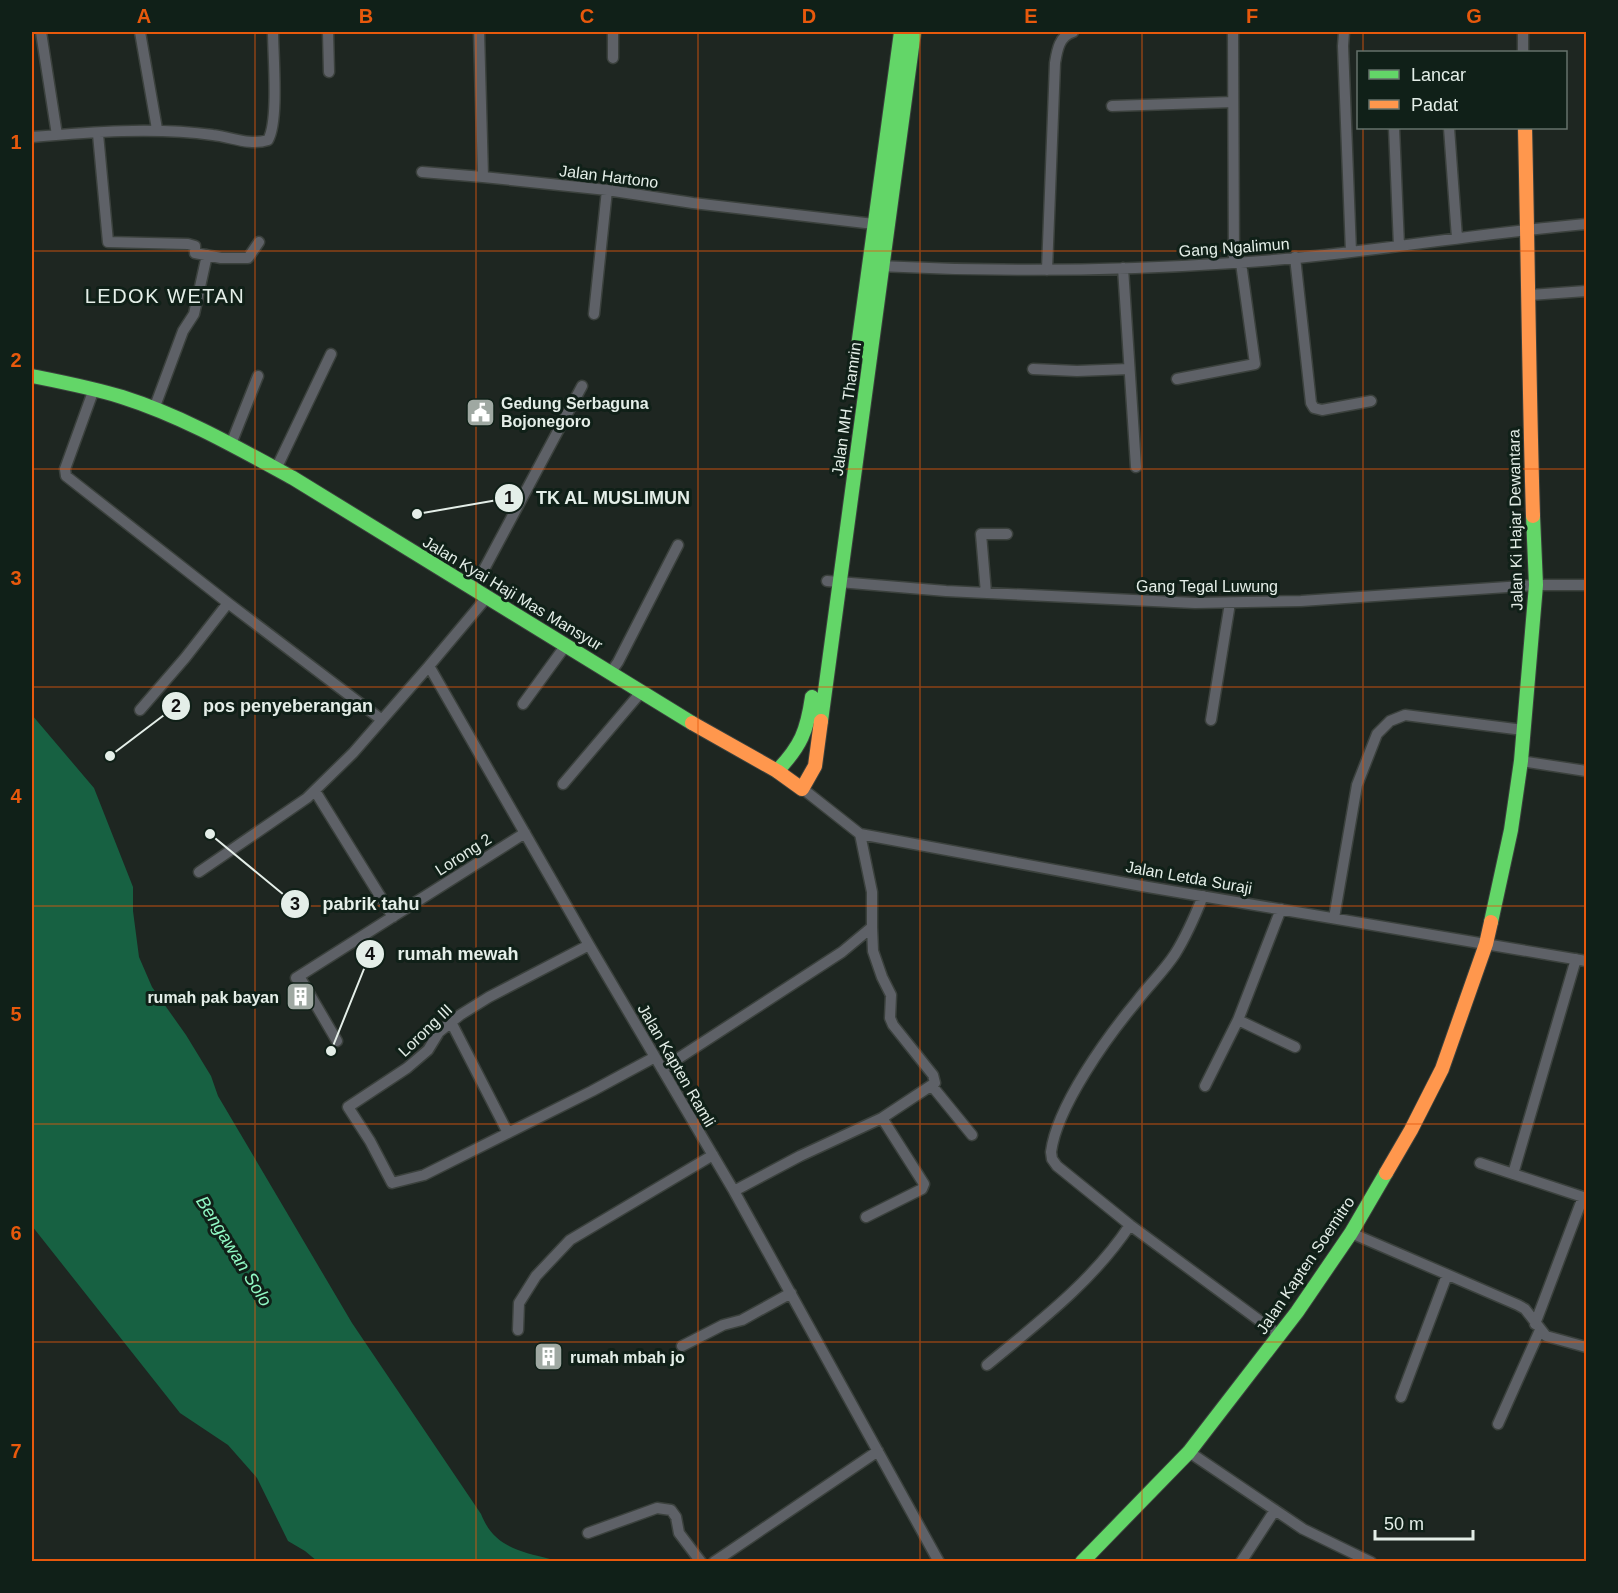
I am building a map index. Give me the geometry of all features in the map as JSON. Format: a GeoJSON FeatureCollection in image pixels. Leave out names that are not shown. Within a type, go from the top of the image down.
{"type":"FeatureCollection","features":[{"type":"Feature","properties":{"kind":"main road","name":"Jalan MH. Thamrin"},"geometry":{"type":"LineString","coordinates":[[875,266],[874,224],[901,32]]}},
{"type":"Feature","properties":{"kind":"main road","name":"Jalan MH. Thamrin"},"geometry":{"type":"LineString","coordinates":[[805,791],[813,773],[817,753],[833,581],[875,266],[914,32]]}},
{"type":"Feature","properties":{"kind":"main road","name":"Jalan Ki Hajar Dewantara"},"geometry":{"type":"LineString","coordinates":[[1486,944],[1511,830],[1521,761],[1536,585],[1529,397],[1530,295],[1525,129]]}},
{"type":"Feature","properties":{"kind":"main road","name":"Jalan Kyai Haji Mas Mansyur"},"geometry":{"type":"LineString","coordinates":[[32,376],[94,389],[154,409],[231,444],[777,771],[805,791]]}},
{"type":"Feature","properties":{"kind":"main road","name":"Jalan MH. Thamrin"},"geometry":{"type":"LineString","coordinates":[[777,771],[802,742],[833,581]]}},
{"type":"Feature","properties":{"kind":"main road"},"geometry":{"type":"LineString","coordinates":[[795,752],[817,753]]}},
{"type":"Feature","properties":{"kind":"main road","name":"Jalan Kapten Soemitro"},"geometry":{"type":"LineString","coordinates":[[1082,1562],[1189,1452],[1279,1335],[1351,1233],[1411,1130],[1442,1069],[1486,944]]}},
{"type":"Feature","properties":{"kind":"street"},"geometry":{"type":"LineString","coordinates":[[41,32],[57,135]]}},
{"type":"Feature","properties":{"kind":"street"},"geometry":{"type":"LineString","coordinates":[[140,32],[157,129]]}},
{"type":"Feature","properties":{"kind":"street"},"geometry":{"type":"LineString","coordinates":[[32,137],[157,129],[253,142],[268,140],[273,111],[273,32]]}},
{"type":"Feature","properties":{"kind":"street"},"geometry":{"type":"LineString","coordinates":[[328,32],[329,72]]}},
{"type":"Feature","properties":{"kind":"street"},"geometry":{"type":"LineString","coordinates":[[479,32],[483,177]]}},
{"type":"Feature","properties":{"kind":"street"},"geometry":{"type":"LineString","coordinates":[[613,32],[613,58]]}},
{"type":"Feature","properties":{"kind":"street"},"geometry":{"type":"LineString","coordinates":[[1047,270],[1055,63],[1058,46],[1067,33],[1073,32]]}},
{"type":"Feature","properties":{"kind":"street"},"geometry":{"type":"LineString","coordinates":[[1177,379],[1255,364],[1238,263],[1233,32]]}},
{"type":"Feature","properties":{"kind":"street"},"geometry":{"type":"LineString","coordinates":[[1344,32],[1346,169],[1351,252]]}},
{"type":"Feature","properties":{"kind":"street"},"geometry":{"type":"LineString","coordinates":[[1523,32],[1523,51]]}},
{"type":"Feature","properties":{"kind":"street"},"geometry":{"type":"LineString","coordinates":[[1112,106],[1233,102]]}},
{"type":"Feature","properties":{"kind":"street"},"geometry":{"type":"LineString","coordinates":[[1394,129],[1399,246]]}},
{"type":"Feature","properties":{"kind":"street"},"geometry":{"type":"LineString","coordinates":[[1449,129],[1458,238]]}},
{"type":"Feature","properties":{"kind":"street"},"geometry":{"type":"LineString","coordinates":[[98,134],[108,242],[188,244],[195,246],[195,253],[221,258],[248,258],[259,242]]}},
{"type":"Feature","properties":{"kind":"street","name":"Jalan Hartono"},"geometry":{"type":"LineString","coordinates":[[422,172],[607,190],[693,203],[874,224]]}},
{"type":"Feature","properties":{"kind":"street"},"geometry":{"type":"LineString","coordinates":[[594,314],[607,190]]}},
{"type":"Feature","properties":{"kind":"street","name":"Gang Ngalimun"},"geometry":{"type":"LineString","coordinates":[[875,266],[1047,270],[1238,263],[1587,224]]}},
{"type":"Feature","properties":{"kind":"street"},"geometry":{"type":"LineString","coordinates":[[154,409],[183,331],[194,314],[207,255]]}},
{"type":"Feature","properties":{"kind":"street"},"geometry":{"type":"LineString","coordinates":[[1295,257],[1311,403],[1314,408],[1322,410],[1371,401]]}},
{"type":"Feature","properties":{"kind":"street"},"geometry":{"type":"LineString","coordinates":[[1123,268],[1136,467]]}},
{"type":"Feature","properties":{"kind":"street"},"geometry":{"type":"LineString","coordinates":[[1530,295],[1587,291]]}},
{"type":"Feature","properties":{"kind":"street"},"geometry":{"type":"LineString","coordinates":[[276,469],[331,354]]}},
{"type":"Feature","properties":{"kind":"street"},"geometry":{"type":"LineString","coordinates":[[1033,369],[1077,371],[1130,369]]}},
{"type":"Feature","properties":{"kind":"street"},"geometry":{"type":"LineString","coordinates":[[231,444],[258,376]]}},
{"type":"Feature","properties":{"kind":"street"},"geometry":{"type":"LineString","coordinates":[[474,588],[582,386]]}},
{"type":"Feature","properties":{"kind":"street"},"geometry":{"type":"LineString","coordinates":[[94,389],[65,469],[66,476],[382,720]]}},
{"type":"Feature","properties":{"kind":"street"},"geometry":{"type":"LineString","coordinates":[[986,593],[981,534],[1007,534]]}},
{"type":"Feature","properties":{"kind":"street"},"geometry":{"type":"LineString","coordinates":[[611,672],[678,545]]}},
{"type":"Feature","properties":{"kind":"street","name":"Gang Tegal Luwung"},"geometry":{"type":"LineString","coordinates":[[833,581],[946,591],[1230,603],[1353,598],[1536,585],[1587,585]]}},
{"type":"Feature","properties":{"kind":"street"},"geometry":{"type":"LineString","coordinates":[[199,872],[315,791],[382,720],[487,597]]}},
{"type":"Feature","properties":{"kind":"street"},"geometry":{"type":"LineString","coordinates":[[140,710],[228,603]]}},
{"type":"Feature","properties":{"kind":"street"},"geometry":{"type":"LineString","coordinates":[[1211,720],[1230,603]]}},
{"type":"Feature","properties":{"kind":"street"},"geometry":{"type":"LineString","coordinates":[[523,704],[566,645]]}},
{"type":"Feature","properties":{"kind":"street","name":"Jalan Kapten Ramli"},"geometry":{"type":"LineString","coordinates":[[429,666],[589,945],[734,1191],[939,1562]]}},
{"type":"Feature","properties":{"kind":"street"},"geometry":{"type":"LineString","coordinates":[[563,784],[642,691]]}},
{"type":"Feature","properties":{"kind":"street"},"geometry":{"type":"LineString","coordinates":[[1334,918],[1357,785],[1377,734],[1390,721],[1405,715],[1523,730]]}},
{"type":"Feature","properties":{"kind":"street"},"geometry":{"type":"LineString","coordinates":[[1521,761],[1587,771]]}},
{"type":"Feature","properties":{"kind":"street"},"geometry":{"type":"LineString","coordinates":[[315,791],[393,916]]}},
{"type":"Feature","properties":{"kind":"street","name":"Jalan Letda Suraji"},"geometry":{"type":"LineString","coordinates":[[805,791],[865,834],[890,840],[1581,960]]}},
{"type":"Feature","properties":{"kind":"street","name":"Lorong 2"},"geometry":{"type":"LineString","coordinates":[[337,1041],[298,977],[525,832]]}},
{"type":"Feature","properties":{"kind":"street"},"geometry":{"type":"LineString","coordinates":[[734,1191],[800,1156],[882,1118],[934,1083],[933,1075],[893,1025],[890,1018],[891,995],[873,951],[872,892],[865,834]]}},
{"type":"Feature","properties":{"kind":"street"},"geometry":{"type":"LineString","coordinates":[[1203,896],[1190,929],[1173,956],[1136,1001],[1104,1046],[1063,1111],[1050,1152],[1057,1166],[1130,1225],[1279,1335]]}},
{"type":"Feature","properties":{"kind":"street"},"geometry":{"type":"LineString","coordinates":[[1205,1086],[1238,1020],[1281,909]]}},
{"type":"Feature","properties":{"kind":"street"},"geometry":{"type":"LineString","coordinates":[[662,1069],[842,952],[872,927]]}},
{"type":"Feature","properties":{"kind":"street","name":"Lorong III"},"geometry":{"type":"LineString","coordinates":[[508,1133],[424,1174],[392,1183],[370,1141],[348,1107],[407,1068],[428,1050],[439,1032],[451,1022],[489,997],[589,945]]}},
{"type":"Feature","properties":{"kind":"street"},"geometry":{"type":"LineString","coordinates":[[1513,1174],[1581,960]]}},
{"type":"Feature","properties":{"kind":"street"},"geometry":{"type":"LineString","coordinates":[[1238,1020],[1295,1047]]}},
{"type":"Feature","properties":{"kind":"street"},"geometry":{"type":"LineString","coordinates":[[451,1022],[508,1133],[655,1057]]}},
{"type":"Feature","properties":{"kind":"street"},"geometry":{"type":"LineString","coordinates":[[932,1086],[972,1135]]}},
{"type":"Feature","properties":{"kind":"street"},"geometry":{"type":"LineString","coordinates":[[866,1217],[922,1189],[924,1184],[882,1118]]}},
{"type":"Feature","properties":{"kind":"street"},"geometry":{"type":"LineString","coordinates":[[518,1330],[519,1303],[536,1276],[570,1240],[713,1155]]}},
{"type":"Feature","properties":{"kind":"street"},"geometry":{"type":"LineString","coordinates":[[1480,1163],[1585,1198],[1498,1424]]}},
{"type":"Feature","properties":{"kind":"street"},"geometry":{"type":"LineString","coordinates":[[987,1365],[1089,1277],[1114,1249],[1130,1225]]}},
{"type":"Feature","properties":{"kind":"street"},"geometry":{"type":"LineString","coordinates":[[1351,1233],[1518,1305],[1525,1309],[1546,1336],[1587,1347]]}},
{"type":"Feature","properties":{"kind":"street"},"geometry":{"type":"LineString","coordinates":[[1401,1397],[1447,1275]]}},
{"type":"Feature","properties":{"kind":"street"},"geometry":{"type":"LineString","coordinates":[[682,1347],[723,1325],[742,1320],[791,1293]]}},
{"type":"Feature","properties":{"kind":"street"},"geometry":{"type":"LineString","coordinates":[[714,1562],[878,1450]]}},
{"type":"Feature","properties":{"kind":"street"},"geometry":{"type":"LineString","coordinates":[[1189,1452],[1303,1529],[1371,1562]]}},
{"type":"Feature","properties":{"kind":"street"},"geometry":{"type":"LineString","coordinates":[[588,1533],[651,1509],[671,1510],[676,1516],[679,1533],[701,1562]]}},
{"type":"Feature","properties":{"kind":"street"},"geometry":{"type":"LineString","coordinates":[[1241,1562],[1275,1510]]}},
{"type":"Feature","properties":{"kind":"water","name":"Bengawan Solo"},"geometry":{"type":"Polygon","coordinates":[[[32,715],[94,788],[133,887],[133,911],[139,957],[152,987],[186,1035],[211,1076],[218,1096],[352,1323],[493,1534],[509,1546],[552,1561],[317,1561],[288,1541],[257,1478],[228,1445],[180,1413],[32,1226],[32,715]]]}},
{"type":"Feature","properties":{"kind":"traffic: fast"},"geometry":{"type":"LineString","coordinates":[[857,354],[901,32]]}},
{"type":"Feature","properties":{"kind":"traffic: fast"},"geometry":{"type":"LineString","coordinates":[[821,721],[914,32]]}},
{"type":"Feature","properties":{"kind":"traffic: fast"},"geometry":{"type":"LineString","coordinates":[[32,376],[122,397],[166,413],[231,444],[293,478],[692,723]]}},
{"type":"Feature","properties":{"kind":"traffic: fast"},"geometry":{"type":"LineString","coordinates":[[1491,922],[1511,830],[1521,761],[1536,585],[1533,516]]}},
{"type":"Feature","properties":{"kind":"traffic: fast"},"geometry":{"type":"LineString","coordinates":[[777,771],[792,754],[802,737],[812,697]]}},
{"type":"Feature","properties":{"kind":"traffic: fast"},"geometry":{"type":"LineString","coordinates":[[1082,1562],[1189,1452],[1297,1312],[1351,1233],[1386,1173]]}},
{"type":"Feature","properties":{"kind":"traffic: slow"},"geometry":{"type":"LineString","coordinates":[[1525,129],[1533,516]]}},
{"type":"Feature","properties":{"kind":"traffic: slow"},"geometry":{"type":"LineString","coordinates":[[692,723],[777,771],[802,789],[815,766],[821,721]]}},
{"type":"Feature","properties":{"kind":"traffic: slow"},"geometry":{"type":"LineString","coordinates":[[1386,1173],[1442,1069],[1486,944],[1491,922]]}},
{"type":"Feature","properties":{"kind":"place","name":"Gedung Serbaguna Bojonegoro"},"geometry":{"type":"Point","coordinates":[480,412]}},
{"type":"Feature","properties":{"kind":"place","name":"TK AL MUSLIMUN"},"geometry":{"type":"Point","coordinates":[417,514]}},
{"type":"Feature","properties":{"kind":"place","name":"pos penyeberangan"},"geometry":{"type":"Point","coordinates":[110,756]}},
{"type":"Feature","properties":{"kind":"place","name":"pabrik tahu"},"geometry":{"type":"Point","coordinates":[210,834]}},
{"type":"Feature","properties":{"kind":"place","name":"rumah pak bayan"},"geometry":{"type":"Point","coordinates":[300,997]}},
{"type":"Feature","properties":{"kind":"place","name":"rumah mewah"},"geometry":{"type":"Point","coordinates":[331,1051]}},
{"type":"Feature","properties":{"kind":"place","name":"rumah mbah jo"},"geometry":{"type":"Point","coordinates":[549,1357]}},
{"type":"Feature","properties":{"kind":"district","name":"LEDOK WETAN"},"geometry":{"type":"Point","coordinates":[165,296]}}]}
